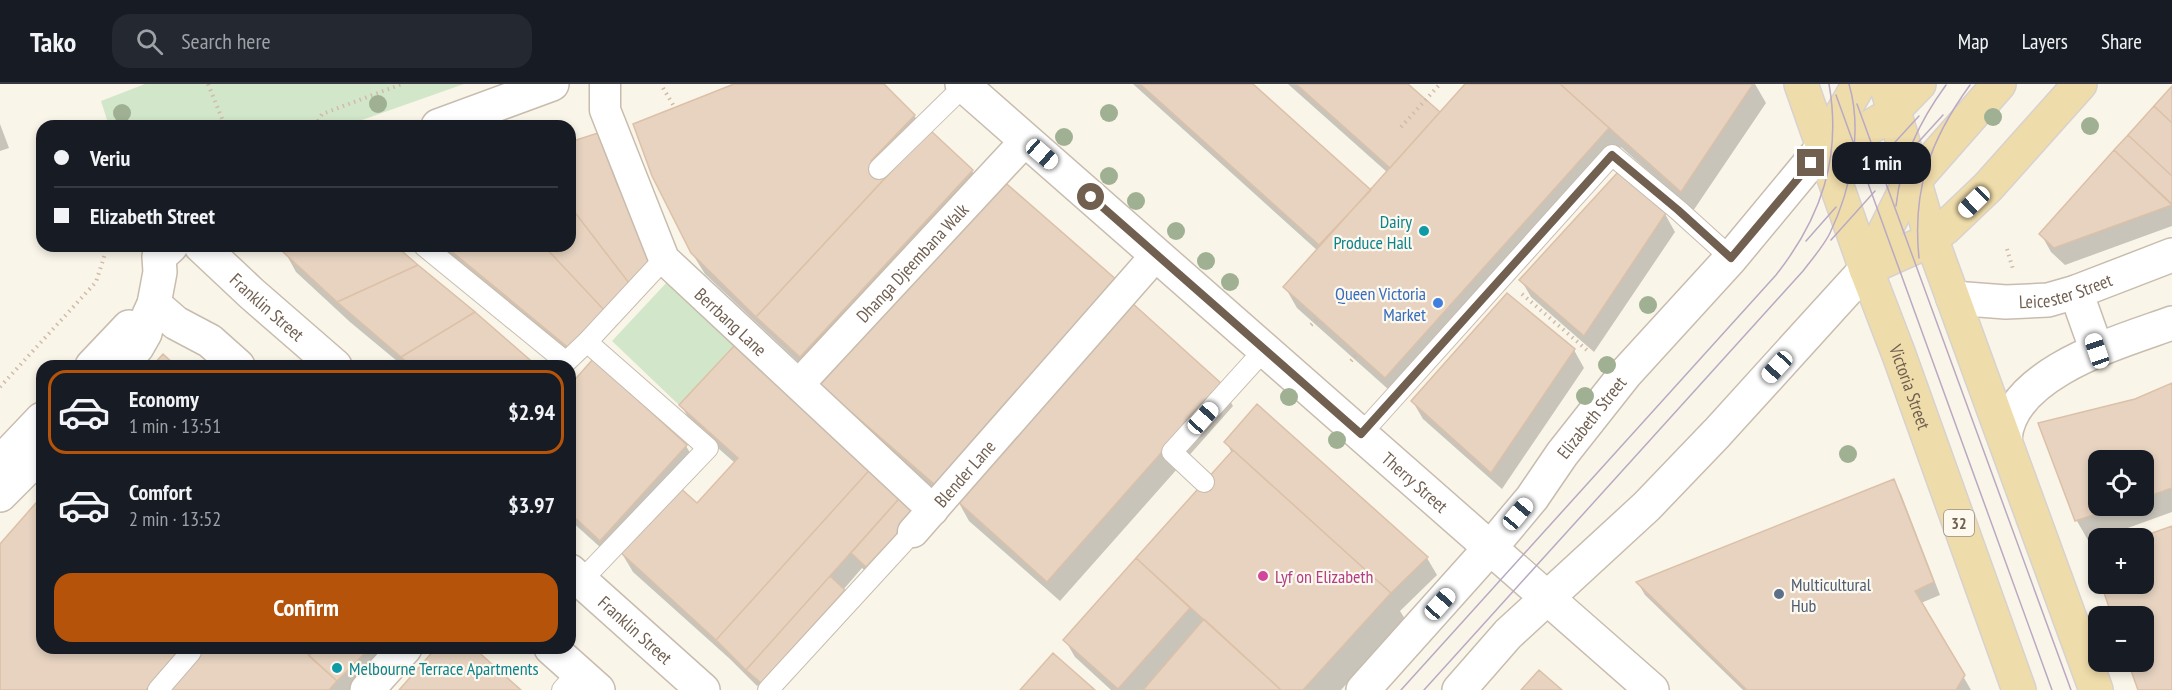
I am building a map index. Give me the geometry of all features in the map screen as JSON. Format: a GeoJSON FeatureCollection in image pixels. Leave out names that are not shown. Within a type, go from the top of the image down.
{"type":"FeatureCollection","features":[{"type":"Feature","properties":{"kind":"main road","name":"Victoria Street"},"geometry":{"type":"LineString","coordinates":[[1801,84],[2019,690]]}},
{"type":"Feature","properties":{"kind":"main road","name":"Elizabeth Street"},"geometry":{"type":"LineString","coordinates":[[1823,147],[1859,84]]}},
{"type":"Feature","properties":{"kind":"main road","name":"Elizabeth Street"},"geometry":{"type":"LineString","coordinates":[[1823,147],[1867,129],[1890,98],[1919,84]]}},
{"type":"Feature","properties":{"kind":"main road"},"geometry":{"type":"LineString","coordinates":[[1866,269],[1899,200],[1913,180],[1999,84]]}},
{"type":"Feature","properties":{"kind":"main road"},"geometry":{"type":"LineString","coordinates":[[1866,269],[1932,238],[1988,187],[2080,84]]}},
{"type":"Feature","properties":{"kind":"main road"},"geometry":{"type":"LineString","coordinates":[[1890,98],[1932,238],[2096,690]]}},
{"type":"Feature","properties":{"kind":"street"},"geometry":{"type":"LineString","coordinates":[[454,120],[552,84]]}},
{"type":"Feature","properties":{"kind":"street","name":"Berrbang Lane"},"geometry":{"type":"LineString","coordinates":[[604,84],[605,110],[664,259],[933,510]]}},
{"type":"Feature","properties":{"kind":"street","name":"Therry Street"},"geometry":{"type":"LineString","coordinates":[[963,85],[1652,690]]}},
{"type":"Feature","properties":{"kind":"street","name":"Dhanga Djeembana Walk"},"geometry":{"type":"LineString","coordinates":[[799,384],[1026,140]]}},
{"type":"Feature","properties":{"kind":"street","name":"Elizabeth Street"},"geometry":{"type":"LineString","coordinates":[[1363,690],[1491,547],[1532,498],[1562,454],[1626,373],[1731,258],[1823,147]]}},
{"type":"Feature","properties":{"kind":"street"},"geometry":{"type":"LineString","coordinates":[[125,360],[145,333],[160,272],[159,257],[164,252]]}},
{"type":"Feature","properties":{"kind":"street","name":"Franklin Street"},"geometry":{"type":"LineString","coordinates":[[207,252],[328,360]]}},
{"type":"Feature","properties":{"kind":"street","name":"Blender Lane"},"geometry":{"type":"LineString","coordinates":[[913,532],[1157,254]]}},
{"type":"Feature","properties":{"kind":"street","name":"Leicester Street"},"geometry":{"type":"LineString","coordinates":[[1953,298],[2020,303],[2048,300],[2076,292],[2172,255]]}},
{"type":"Feature","properties":{"kind":"street"},"geometry":{"type":"LineString","coordinates":[[1459,690],[1508,634],[1654,498],[1717,434],[1866,269]]}},
{"type":"Feature","properties":{"kind":"street"},"geometry":{"type":"LineString","coordinates":[[2076,292],[2097,351]]}},
{"type":"Feature","properties":{"kind":"street"},"geometry":{"type":"LineString","coordinates":[[98,360],[131,325],[152,309]]}},
{"type":"Feature","properties":{"kind":"street"},"geometry":{"type":"LineString","coordinates":[[152,309],[210,341],[231,360]]}},
{"type":"Feature","properties":{"kind":"street"},"geometry":{"type":"LineString","coordinates":[[2005,439],[2010,417],[2026,395],[2065,365],[2172,323]]}},
{"type":"Feature","properties":{"kind":"street"},"geometry":{"type":"LineString","coordinates":[[0,463],[36,425]]}},
{"type":"Feature","properties":{"kind":"street"},"geometry":{"type":"LineString","coordinates":[[0,495],[36,459]]}},
{"type":"Feature","properties":{"kind":"street","name":"Franklin Street"},"geometry":{"type":"LineString","coordinates":[[576,577],[703,690]]}},
{"type":"Feature","properties":{"kind":"street"},"geometry":{"type":"LineString","coordinates":[[367,690],[400,654]]}},
{"type":"Feature","properties":{"kind":"street"},"geometry":{"type":"LineString","coordinates":[[556,654],[579,684]]}},
{"type":"Feature","properties":{"kind":"lane"},"geometry":{"type":"LineString","coordinates":[[879,169],[963,85]]}},
{"type":"Feature","properties":{"kind":"lane"},"geometry":{"type":"LineString","coordinates":[[1361,434],[1612,155],[1731,258]]}},
{"type":"Feature","properties":{"kind":"lane"},"geometry":{"type":"LineString","coordinates":[[431,252],[564,360]]}},
{"type":"Feature","properties":{"kind":"lane"},"geometry":{"type":"LineString","coordinates":[[568,360],[664,259]]}},
{"type":"Feature","properties":{"kind":"lane"},"geometry":{"type":"LineString","coordinates":[[576,575],[708,448],[587,342]]}},
{"type":"Feature","properties":{"kind":"lane"},"geometry":{"type":"LineString","coordinates":[[1204,482],[1172,452],[1265,349]]}},
{"type":"Feature","properties":{"kind":"lane","name":"Blender Lane"},"geometry":{"type":"LineString","coordinates":[[768,690],[913,532]]}},
{"type":"Feature","properties":{"kind":"lane"},"geometry":{"type":"LineString","coordinates":[[158,690],[189,654]]}},
{"type":"Feature","properties":{"kind":"path"},"geometry":{"type":"LineString","coordinates":[[208,84],[223,120]]}},
{"type":"Feature","properties":{"kind":"path"},"geometry":{"type":"LineString","coordinates":[[318,120],[322,114],[402,84]]}},
{"type":"Feature","properties":{"kind":"path"},"geometry":{"type":"LineString","coordinates":[[1401,127],[1440,84]]}},
{"type":"Feature","properties":{"kind":"path"},"geometry":{"type":"LineString","coordinates":[[663,88],[675,108]]}},
{"type":"Feature","properties":{"kind":"path"},"geometry":{"type":"LineString","coordinates":[[2007,249],[2013,270]]}},
{"type":"Feature","properties":{"kind":"path"},"geometry":{"type":"LineString","coordinates":[[0,387],[96,282],[105,252]]}},
{"type":"Feature","properties":{"kind":"path"},"geometry":{"type":"LineString","coordinates":[[1503,277],[1588,351]]}},
{"type":"Feature","properties":{"kind":"path"},"geometry":{"type":"LineString","coordinates":[[1311,325],[1319,318]]}},
{"type":"Feature","properties":{"kind":"path"},"geometry":{"type":"LineString","coordinates":[[1351,361],[1358,354]]}},
{"type":"Feature","properties":{"kind":"green space"},"geometry":{"type":"Polygon","coordinates":[[[145,84],[464,84],[362,120],[107,120],[101,101],[145,84]]]}},
{"type":"Feature","properties":{"kind":"green space"},"geometry":{"type":"Polygon","coordinates":[[[668,281],[735,345],[679,405],[612,341],[668,281]]]}},
{"type":"Feature","properties":{"kind":"building"},"geometry":{"type":"Polygon","coordinates":[[[734,84],[884,84],[915,115],[871,161],[886,177],[756,317],[691,253],[652,176],[633,124],[734,84]]]}},
{"type":"Feature","properties":{"kind":"building"},"geometry":{"type":"Polygon","coordinates":[[[1140,84],[1253,84],[1371,190],[1319,245],[1140,84]]]}},
{"type":"Feature","properties":{"kind":"building"},"geometry":{"type":"Polygon","coordinates":[[[1296,84],[1408,84],[1440,112],[1390,168],[1296,84]]]}},
{"type":"Feature","properties":{"kind":"building","name":"Dairy Produce Hall"},"geometry":{"type":"Polygon","coordinates":[[[1465,84],[1560,84],[1609,128],[1385,378],[1283,287],[1465,84]]]}},
{"type":"Feature","properties":{"kind":"building"},"geometry":{"type":"Polygon","coordinates":[[[1560,84],[1753,84],[1681,192],[1560,84]]]}},
{"type":"Feature","properties":{"kind":"building"},"geometry":{"type":"Polygon","coordinates":[[[2172,86],[2172,123],[2154,106],[2172,86]]]}},
{"type":"Feature","properties":{"kind":"building"},"geometry":{"type":"Polygon","coordinates":[[[2154,106],[2172,123],[2172,176],[2128,135],[2154,106]]]}},
{"type":"Feature","properties":{"kind":"building"},"geometry":{"type":"Polygon","coordinates":[[[930,130],[973,170],[800,357],[756,317],[930,130]]]}},
{"type":"Feature","properties":{"kind":"building"},"geometry":{"type":"Polygon","coordinates":[[[598,133],[617,184],[654,256],[629,283],[576,214],[576,140],[598,133]]]}},
{"type":"Feature","properties":{"kind":"building"},"geometry":{"type":"Polygon","coordinates":[[[2128,135],[2172,176],[2172,204],[2114,150],[2128,135]]]}},
{"type":"Feature","properties":{"kind":"building"},"geometry":{"type":"Polygon","coordinates":[[[2114,150],[2172,205],[2054,248],[2039,234],[2114,150]]]}},
{"type":"Feature","properties":{"kind":"building"},"geometry":{"type":"Polygon","coordinates":[[[1618,172],[1666,213],[1584,336],[1519,280],[1618,172]]]}},
{"type":"Feature","properties":{"kind":"building"},"geometry":{"type":"Polygon","coordinates":[[[1001,179],[1118,281],[941,490],[820,385],[1001,179]]]}},
{"type":"Feature","properties":{"kind":"building"},"geometry":{"type":"Polygon","coordinates":[[[576,214],[629,283],[605,311],[550,252],[576,252],[576,214]]]}},
{"type":"Feature","properties":{"kind":"building"},"geometry":{"type":"Polygon","coordinates":[[[283,252],[403,252],[418,265],[337,302],[283,252]]]}},
{"type":"Feature","properties":{"kind":"building"},"geometry":{"type":"Polygon","coordinates":[[[452,252],[550,252],[605,311],[570,349],[452,252]]]}},
{"type":"Feature","properties":{"kind":"building"},"geometry":{"type":"Polygon","coordinates":[[[418,265],[475,312],[401,357],[337,302],[418,265]]]}},
{"type":"Feature","properties":{"kind":"building"},"geometry":{"type":"Polygon","coordinates":[[[1507,293],[1575,349],[1491,473],[1411,401],[1507,293]]]}},
{"type":"Feature","properties":{"kind":"building"},"geometry":{"type":"Polygon","coordinates":[[[1131,302],[1222,384],[1047,582],[956,500],[1131,302]]]}},
{"type":"Feature","properties":{"kind":"building"},"geometry":{"type":"Polygon","coordinates":[[[475,312],[530,360],[404,360],[401,357],[475,312]]]}},
{"type":"Feature","properties":{"kind":"building"},"geometry":{"type":"Polygon","coordinates":[[[735,345],[874,465],[716,640],[619,551],[678,486],[697,503],[738,458],[679,405],[735,345]]]}},
{"type":"Feature","properties":{"kind":"building"},"geometry":{"type":"Polygon","coordinates":[[[163,354],[170,360],[158,360],[163,354]]]}},
{"type":"Feature","properties":{"kind":"building"},"geometry":{"type":"Polygon","coordinates":[[[593,359],[687,445],[600,541],[576,519],[576,378],[593,359]]]}},
{"type":"Feature","properties":{"kind":"building"},"geometry":{"type":"Polygon","coordinates":[[[2172,383],[2172,488],[2154,494],[2154,450],[2088,450],[2088,516],[2090,516],[2075,521],[2038,423],[2135,399],[2172,383]]]}},
{"type":"Feature","properties":{"kind":"building"},"geometry":{"type":"Polygon","coordinates":[[[1257,404],[1428,557],[1391,593],[1224,442],[1257,404]]]}},
{"type":"Feature","properties":{"kind":"building","name":"Lyf on Elizabeth"},"geometry":{"type":"Polygon","coordinates":[[[1233,450],[1391,593],[1303,690],[1281,690],[1136,558],[1233,450]]]}},
{"type":"Feature","properties":{"kind":"building"},"geometry":{"type":"Polygon","coordinates":[[[874,465],[905,492],[746,670],[716,640],[874,465]]]}},
{"type":"Feature","properties":{"kind":"building"},"geometry":{"type":"Polygon","coordinates":[[[1894,479],[1934,582],[1915,591],[1965,675],[1956,690],[1747,690],[1636,582],[1894,479]]]}},
{"type":"Feature","properties":{"kind":"building"},"geometry":{"type":"Polygon","coordinates":[[[905,492],[922,507],[866,567],[851,553],[905,492]]]}},
{"type":"Feature","properties":{"kind":"building"},"geometry":{"type":"Polygon","coordinates":[[[36,503],[36,654],[177,654],[146,690],[0,690],[0,544],[36,503]]]}},
{"type":"Feature","properties":{"kind":"building"},"geometry":{"type":"Polygon","coordinates":[[[2172,526],[2172,690],[2138,690],[2132,672],[2154,672],[2154,606],[2109,606],[2104,594],[2154,594],[2154,532],[2172,526]]]}},
{"type":"Feature","properties":{"kind":"building"},"geometry":{"type":"Polygon","coordinates":[[[1136,558],[1190,608],[1118,689],[1063,640],[1136,558]]]}},
{"type":"Feature","properties":{"kind":"building"},"geometry":{"type":"Polygon","coordinates":[[[830,576],[845,590],[761,683],[746,670],[830,576]]]}},
{"type":"Feature","properties":{"kind":"building"},"geometry":{"type":"Polygon","coordinates":[[[1204,619],[1281,690],[1143,690],[1204,619]]]}},
{"type":"Feature","properties":{"kind":"building"},"geometry":{"type":"Polygon","coordinates":[[[1053,653],[1095,690],[1020,690],[1053,653]]]}},
{"type":"Feature","properties":{"kind":"building"},"geometry":{"type":"Polygon","coordinates":[[[200,654],[308,654],[337,681],[329,690],[168,690],[200,654]]]}},
{"type":"Feature","properties":{"kind":"building","name":"Melbourne Terrace Apartments"},"geometry":{"type":"Polygon","coordinates":[[[311,654],[364,654],[337,681],[309,656],[311,654]]]}},
{"type":"Feature","properties":{"kind":"building"},"geometry":{"type":"Polygon","coordinates":[[[431,654],[481,654],[521,690],[399,690],[431,654]]]}},
{"type":"Feature","properties":{"kind":"building"},"geometry":{"type":"Polygon","coordinates":[[[1539,670],[1562,690],[1521,690],[1539,670]]]}},
{"type":"Feature","properties":{"kind":"tram line"},"geometry":{"type":"LineString","coordinates":[[1401,690],[1776,275],[1792,253],[1816,209],[1830,161],[1833,137],[1829,84]]}},
{"type":"Feature","properties":{"kind":"tram line"},"geometry":{"type":"LineString","coordinates":[[1424,690],[1803,271],[1821,248],[1830,233],[1844,198],[1853,160],[1855,121],[1849,84]]}},
{"type":"Feature","properties":{"kind":"tram line"},"geometry":{"type":"LineString","coordinates":[[1896,206],[1902,173],[1913,142],[1946,85]]}},
{"type":"Feature","properties":{"kind":"tram line"},"geometry":{"type":"LineString","coordinates":[[1919,258],[1918,210],[1927,167],[1944,126],[1970,85]]}},
{"type":"Feature","properties":{"kind":"tram line"},"geometry":{"type":"LineString","coordinates":[[1836,95],[2052,690]]}},
{"type":"Feature","properties":{"kind":"tram line"},"geometry":{"type":"LineString","coordinates":[[1857,104],[2071,690]]}},
{"type":"Feature","properties":{"kind":"tram line"},"geometry":{"type":"LineString","coordinates":[[1913,148],[1943,115]]}},
{"type":"Feature","properties":{"kind":"tram line"},"geometry":{"type":"LineString","coordinates":[[1874,165],[1919,116]]}},
{"type":"Feature","properties":{"kind":"tram line"},"geometry":{"type":"LineString","coordinates":[[1831,240],[1875,191]]}},
{"type":"Feature","properties":{"kind":"tram line"},"geometry":{"type":"LineString","coordinates":[[1806,241],[1836,207]]}},
{"type":"Feature","properties":{"kind":"place","name":"Dairy Produce Hall"},"geometry":{"type":"Point","coordinates":[1424,231]}},
{"type":"Feature","properties":{"kind":"place","name":"Queen Victoria Market"},"geometry":{"type":"Point","coordinates":[1438,303]}},
{"type":"Feature","properties":{"kind":"place","name":"Lyf on Elizabeth"},"geometry":{"type":"Point","coordinates":[1263,576]}},
{"type":"Feature","properties":{"kind":"place","name":"Multicultural Hub"},"geometry":{"type":"Point","coordinates":[1779,594]}},
{"type":"Feature","properties":{"kind":"place","name":"Melbourne Terrace Apartments"},"geometry":{"type":"Point","coordinates":[337,668]}},
{"type":"Feature","properties":{"kind":"route"},"geometry":{"type":"LineString","coordinates":[[1091,197],[1361,434],[1612,155],[1731,258],[1811,163]]}}]}
